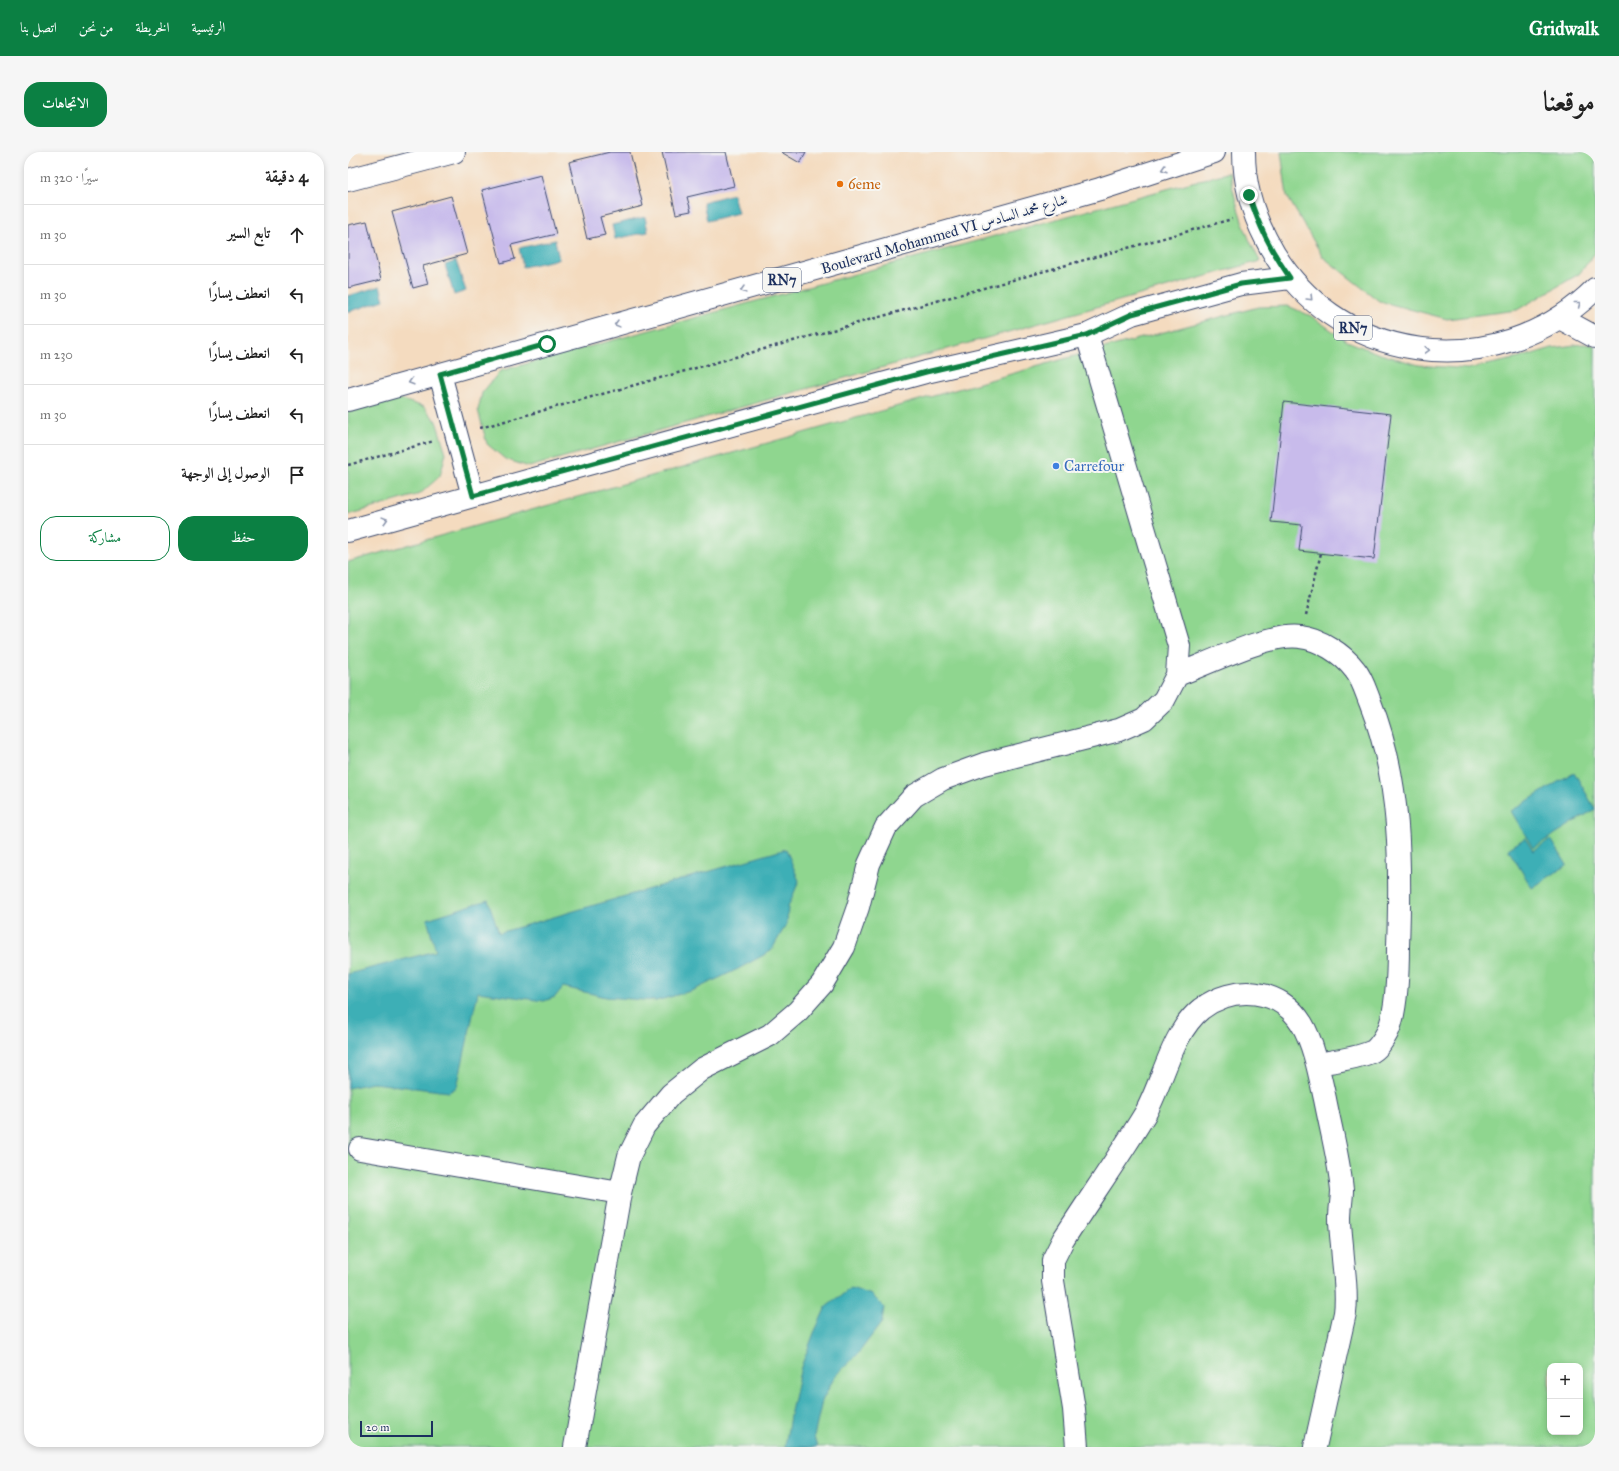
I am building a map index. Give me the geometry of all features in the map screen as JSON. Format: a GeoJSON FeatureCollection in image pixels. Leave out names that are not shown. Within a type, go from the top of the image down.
{"type":"FeatureCollection","features":[{"type":"Feature","properties":{"kind":"main road"},"geometry":{"type":"LineString","coordinates":[[348,180],[454,152]]}},
{"type":"Feature","properties":{"kind":"main road","name":"Boulevard Mohammed VI شارع محمد السادس"},"geometry":{"type":"LineString","coordinates":[[348,400],[1092,191],[1214,152]]}},
{"type":"Feature","properties":{"kind":"main road","name":"RN7"},"geometry":{"type":"LineString","coordinates":[[1244,152],[1249,195],[1259,225],[1273,252],[1290,278],[1317,304],[1347,325],[1381,340],[1417,350],[1454,352],[1491,347],[1527,336],[1560,318],[1582,302],[1595,289]]}},
{"type":"Feature","properties":{"kind":"main road"},"geometry":{"type":"LineString","coordinates":[[348,531],[926,372],[1087,335],[1132,314],[1241,284],[1290,278]]}},
{"type":"Feature","properties":{"kind":"main road"},"geometry":{"type":"LineString","coordinates":[[1560,318],[1595,337]]}},
{"type":"Feature","properties":{"kind":"main road"},"geometry":{"type":"LineString","coordinates":[[576,1447],[620,1193],[629,1156],[644,1126],[671,1094],[702,1069],[770,1035],[798,1011],[822,984],[844,948],[858,907],[868,864],[886,827],[914,796],[943,779],[984,764],[1119,730],[1144,719],[1164,700],[1177,675],[1179,646],[1087,335]]}},
{"type":"Feature","properties":{"kind":"main road"},"geometry":{"type":"LineString","coordinates":[[440,374],[473,496]]}},
{"type":"Feature","properties":{"kind":"main road"},"geometry":{"type":"LineString","coordinates":[[1177,675],[1265,641],[1300,636],[1319,642],[1339,655],[1356,670],[1379,724],[1392,784],[1400,851],[1398,969],[1393,1010],[1388,1032],[1372,1052],[1317,1064]]}},
{"type":"Feature","properties":{"kind":"main road"},"geometry":{"type":"LineString","coordinates":[[1077,1447],[1074,1409],[1053,1281],[1053,1260],[1063,1240],[1145,1113],[1174,1048],[1186,1027],[1199,1011],[1221,997],[1236,993],[1254,993],[1276,1000],[1288,1006],[1303,1025],[1317,1064],[1338,1160],[1342,1192],[1340,1217],[1347,1294],[1345,1313],[1315,1447]]}},
{"type":"Feature","properties":{"kind":"main road"},"geometry":{"type":"LineString","coordinates":[[360,1149],[620,1193]]}},
{"type":"Feature","properties":{"kind":"path"},"geometry":{"type":"LineString","coordinates":[[348,465],[1234,218]]}},
{"type":"Feature","properties":{"kind":"path"},"geometry":{"type":"LineString","coordinates":[[1300,636],[1321,553]]}},
{"type":"Feature","properties":{"kind":"green space"},"geometry":{"type":"Polygon","coordinates":[[[1281,152],[1595,152],[1595,253],[1579,274],[1517,310],[1447,319],[1379,301],[1323,257],[1287,196],[1281,152]]]}},
{"type":"Feature","properties":{"kind":"green space"},"geometry":{"type":"Polygon","coordinates":[[[1229,172],[1241,218],[1249,240],[1260,261],[529,467],[505,459],[487,444],[478,410],[482,393],[500,371],[1229,172]]]}},
{"type":"Feature","properties":{"kind":"green space"},"geometry":{"type":"Polygon","coordinates":[[[1288,306],[1311,316],[1347,341],[1377,353],[1419,365],[1468,369],[1519,358],[1552,348],[1583,344],[1595,345],[1595,1447],[348,1447],[348,562],[1078,355],[1258,307],[1288,306]]]}},
{"type":"Feature","properties":{"kind":"green space"},"geometry":{"type":"Polygon","coordinates":[[[397,398],[424,407],[436,421],[446,453],[440,476],[420,494],[348,515],[348,412],[397,398]]]}},
{"type":"Feature","properties":{"kind":"water"},"geometry":{"type":"Polygon","coordinates":[[[733,194],[738,213],[707,221],[703,202],[733,194]]]}},
{"type":"Feature","properties":{"kind":"water"},"geometry":{"type":"Polygon","coordinates":[[[645,217],[648,232],[615,239],[612,225],[645,217]]]}},
{"type":"Feature","properties":{"kind":"water"},"geometry":{"type":"Polygon","coordinates":[[[555,240],[559,259],[523,267],[519,248],[555,240]]]}},
{"type":"Feature","properties":{"kind":"water"},"geometry":{"type":"Polygon","coordinates":[[[456,261],[466,291],[454,295],[445,265],[456,261]]]}},
{"type":"Feature","properties":{"kind":"water"},"geometry":{"type":"Polygon","coordinates":[[[380,286],[384,300],[348,312],[348,296],[380,286]]]}},
{"type":"Feature","properties":{"kind":"water"},"geometry":{"type":"Polygon","coordinates":[[[1574,772],[1595,809],[1533,848],[1511,811],[1574,772]]]}},
{"type":"Feature","properties":{"kind":"water"},"geometry":{"type":"Polygon","coordinates":[[[1525,838],[1533,851],[1551,839],[1567,865],[1532,888],[1508,849],[1525,838]]]}},
{"type":"Feature","properties":{"kind":"water"},"geometry":{"type":"Polygon","coordinates":[[[786,849],[799,881],[788,907],[787,923],[771,951],[694,990],[656,1001],[606,997],[563,987],[555,997],[544,1001],[478,992],[457,1087],[449,1092],[373,1083],[348,1088],[348,974],[436,951],[427,919],[488,900],[499,933],[786,849]]]}},
{"type":"Feature","properties":{"kind":"water"},"geometry":{"type":"Polygon","coordinates":[[[851,1288],[872,1295],[884,1307],[882,1322],[857,1355],[835,1376],[822,1401],[814,1437],[817,1447],[785,1447],[801,1367],[814,1333],[826,1307],[851,1288]]]}},
{"type":"Feature","properties":{"kind":"building"},"geometry":{"type":"Polygon","coordinates":[[[610,152],[630,152],[643,206],[600,217],[605,235],[587,239],[569,162],[610,152]]]}},
{"type":"Feature","properties":{"kind":"building"},"geometry":{"type":"Polygon","coordinates":[[[662,152],[726,152],[734,186],[687,197],[691,211],[676,214],[662,152]]]}},
{"type":"Feature","properties":{"kind":"building"},"geometry":{"type":"Polygon","coordinates":[[[781,152],[806,152],[800,163],[781,152]]]}},
{"type":"Feature","properties":{"kind":"building"},"geometry":{"type":"Polygon","coordinates":[[[541,175],[556,234],[511,245],[515,259],[501,263],[482,190],[541,175]]]}},
{"type":"Feature","properties":{"kind":"building"},"geometry":{"type":"Polygon","coordinates":[[[451,196],[467,254],[423,266],[428,284],[413,288],[392,212],[451,196]]]}},
{"type":"Feature","properties":{"kind":"building"},"geometry":{"type":"Polygon","coordinates":[[[367,221],[381,280],[348,288],[348,225],[367,221]]]}},
{"type":"Feature","properties":{"kind":"building"},"geometry":{"type":"Polygon","coordinates":[[[1284,402],[1391,414],[1374,559],[1299,551],[1302,525],[1271,522],[1284,402]]]}},
{"type":"Feature","properties":{"kind":"place","name":"6eme"},"geometry":{"type":"Point","coordinates":[840,184]}},
{"type":"Feature","properties":{"kind":"place","name":"Carrefour"},"geometry":{"type":"Point","coordinates":[1056,466]}},
{"type":"Feature","properties":{"kind":"route"},"geometry":{"type":"LineString","coordinates":[[547,344],[440,374],[473,496],[926,372],[1087,335],[1132,314],[1241,284],[1290,278],[1273,252],[1259,225],[1249,195]]}}]}
